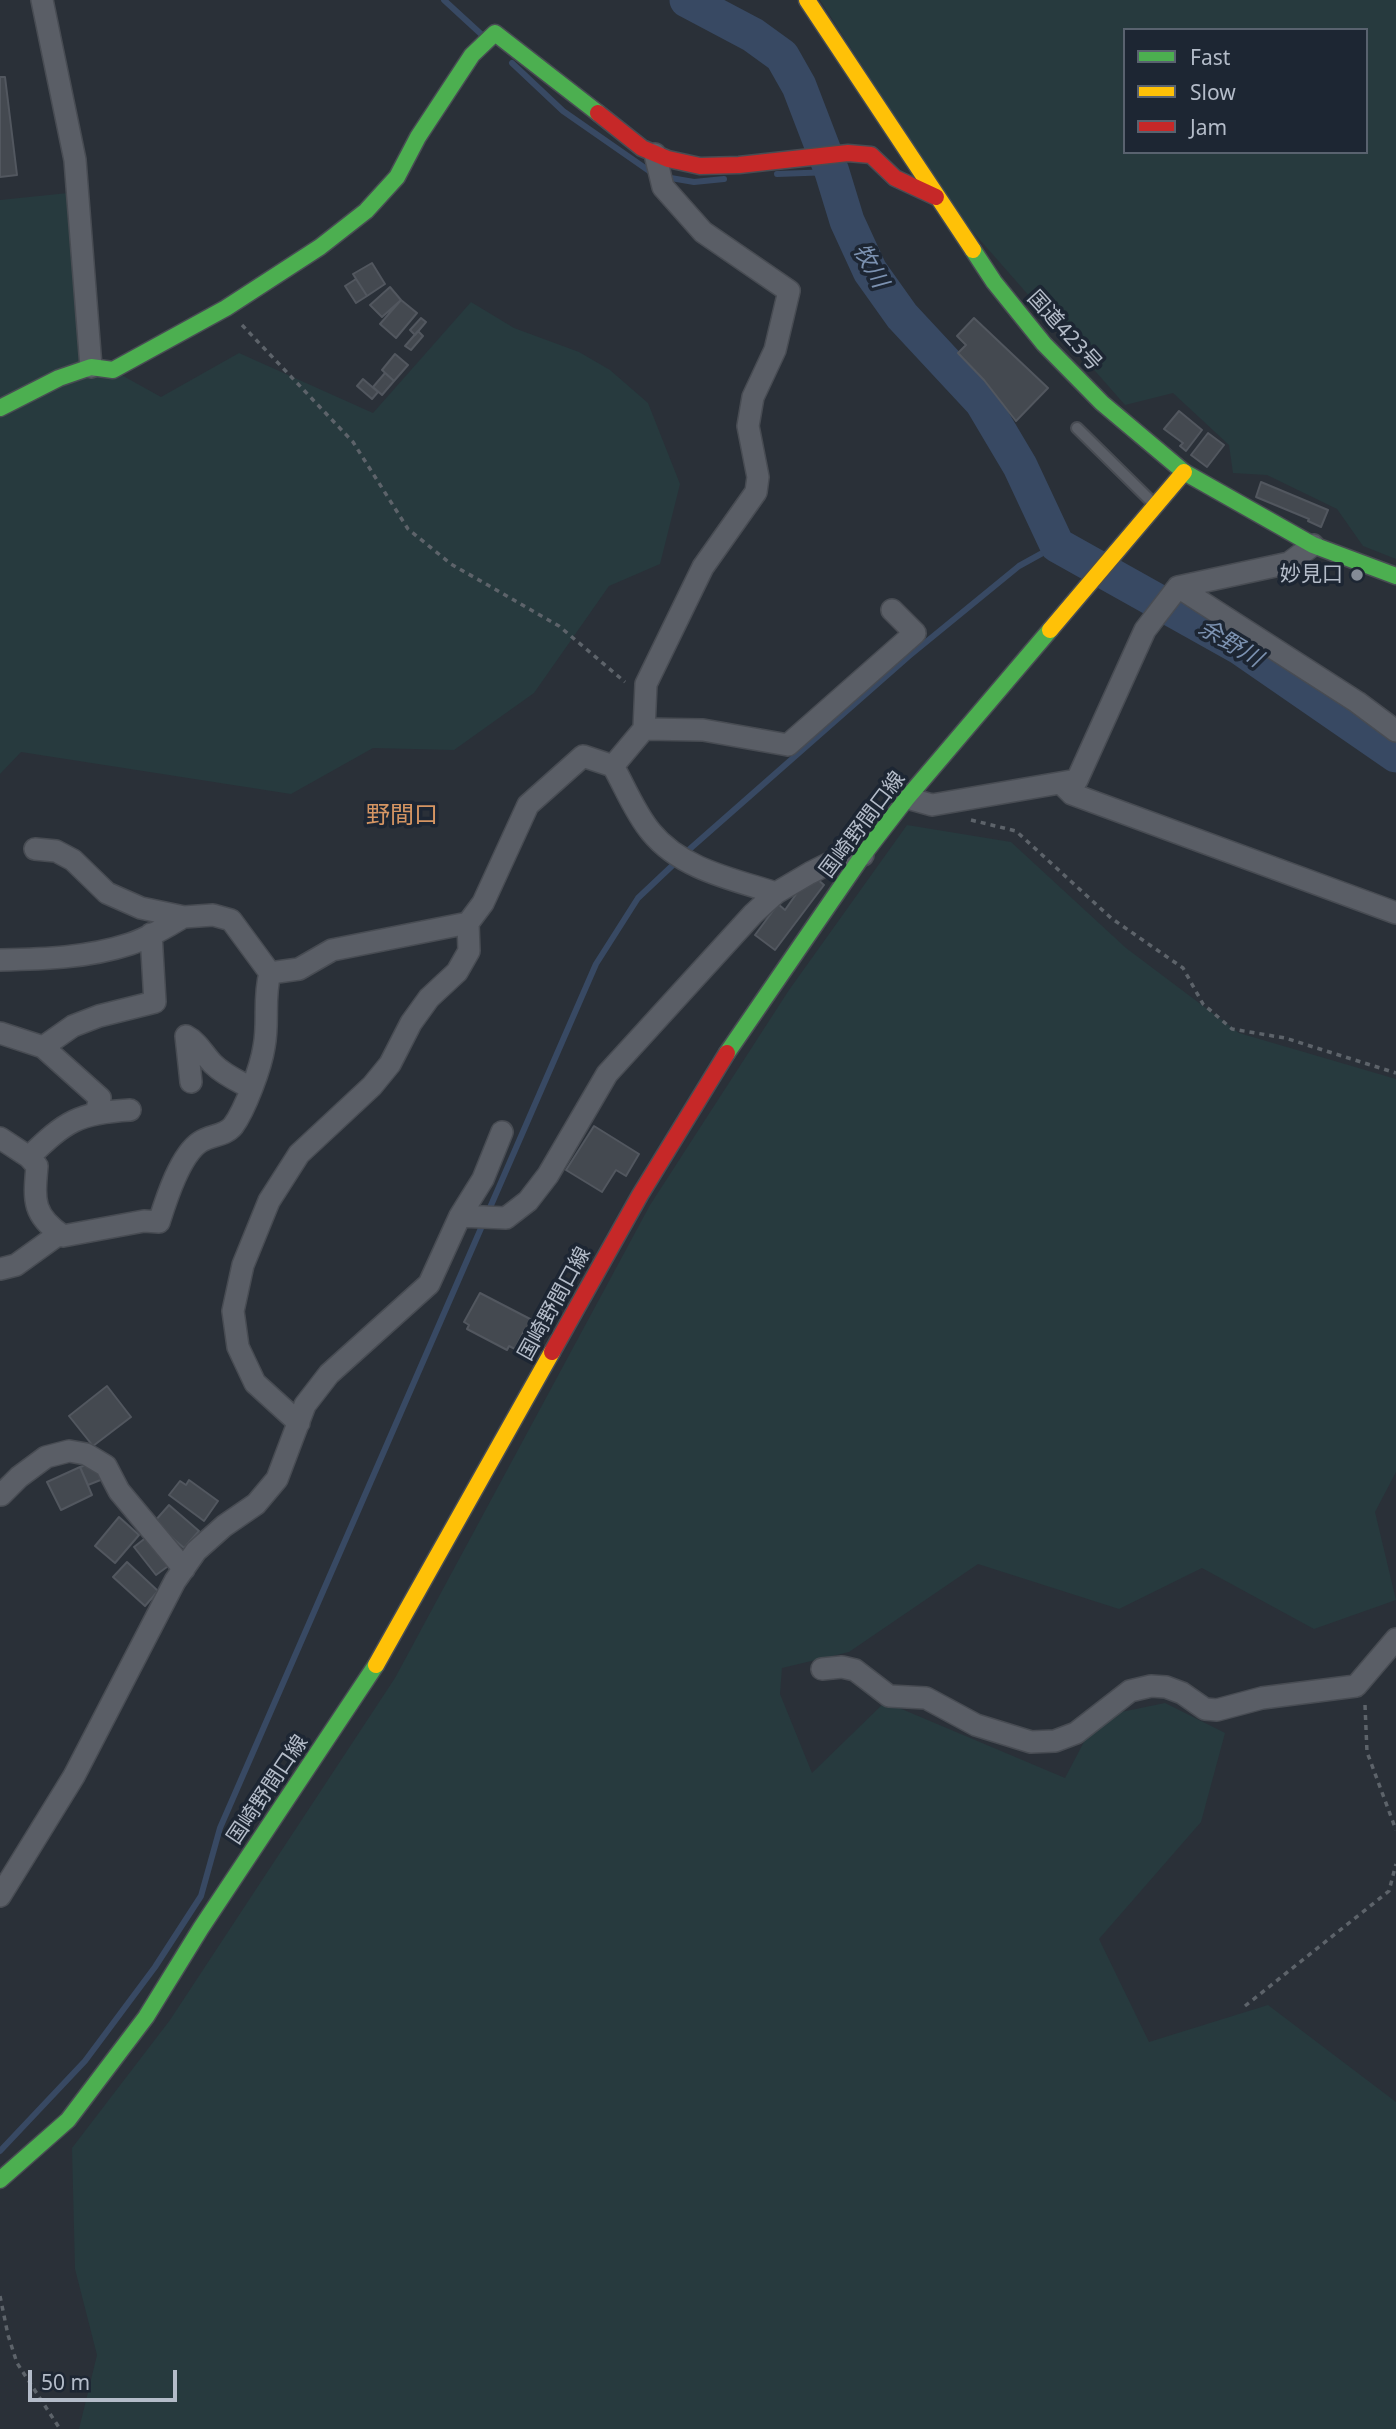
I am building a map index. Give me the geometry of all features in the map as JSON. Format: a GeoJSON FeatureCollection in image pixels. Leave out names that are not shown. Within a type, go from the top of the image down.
{"type":"FeatureCollection","features":[{"type":"Feature","properties":{"kind":"main road","name":"国道423号"},"geometry":{"type":"LineString","coordinates":[[807,0],[994,282],[1044,344],[1102,403],[1184,472],[1313,545],[1396,576]]}},
{"type":"Feature","properties":{"kind":"main road"},"geometry":{"type":"LineString","coordinates":[[0,408],[59,378],[90,367],[113,370],[226,308],[320,247],[366,211],[397,177],[418,137],[472,55],[495,33],[642,148],[668,159],[700,166],[739,165],[848,153],[871,155],[895,178],[936,197]]}},
{"type":"Feature","properties":{"kind":"main road","name":"国崎野間口線"},"geometry":{"type":"LineString","coordinates":[[0,2180],[68,2120],[146,2017],[201,1928],[367,1681],[647,1184],[723,1059],[863,855],[907,798],[1184,472]]}},
{"type":"Feature","properties":{"kind":"street"},"geometry":{"type":"LineString","coordinates":[[42,0],[75,160],[90,367]]}},
{"type":"Feature","properties":{"kind":"street"},"geometry":{"type":"LineString","coordinates":[[613,766],[644,729],[646,684],[702,568],[756,492],[758,477],[748,426],[753,397],[775,350],[789,291],[703,232],[663,187],[655,154]]}},
{"type":"Feature","properties":{"kind":"street"},"geometry":{"type":"LineString","coordinates":[[907,798],[932,805],[1077,780],[1145,630],[1178,587],[1289,563],[1313,545]]}},
{"type":"Feature","properties":{"kind":"street"},"geometry":{"type":"LineString","coordinates":[[1178,587],[1357,702],[1396,731]]}},
{"type":"Feature","properties":{"kind":"street"},"geometry":{"type":"LineString","coordinates":[[644,729],[703,730],[788,745],[915,633],[892,610]]}},
{"type":"Feature","properties":{"kind":"street"},"geometry":{"type":"LineString","coordinates":[[299,1423],[254,1384],[238,1347],[233,1311],[243,1265],[270,1200],[299,1154],[372,1086],[390,1064],[411,1023],[429,998],[457,972],[469,951],[468,923],[483,903],[528,805],[583,756],[613,766],[650,831],[666,847],[700,869],[776,893]]}},
{"type":"Feature","properties":{"kind":"street"},"geometry":{"type":"LineString","coordinates":[[1061,783],[1072,794],[1396,913]]}},
{"type":"Feature","properties":{"kind":"street"},"geometry":{"type":"LineString","coordinates":[[34,849],[56,851],[73,859],[107,893],[141,908],[184,917],[213,915],[231,920],[270,973]]}},
{"type":"Feature","properties":{"kind":"street"},"geometry":{"type":"LineString","coordinates":[[460,1216],[506,1218],[528,1201],[548,1175],[607,1074],[753,914],[776,893],[842,857],[863,855]]}},
{"type":"Feature","properties":{"kind":"street"},"geometry":{"type":"LineString","coordinates":[[1,962],[94,954],[132,944],[184,917]]}},
{"type":"Feature","properties":{"kind":"street"},"geometry":{"type":"LineString","coordinates":[[270,973],[299,970],[332,950],[468,923]]}},
{"type":"Feature","properties":{"kind":"street"},"geometry":{"type":"LineString","coordinates":[[43,1047],[73,1026],[99,1016],[155,1002],[151,934]]}},
{"type":"Feature","properties":{"kind":"street"},"geometry":{"type":"LineString","coordinates":[[0,1138],[29,1157],[37,1166],[34,1199],[41,1215],[59,1234],[63,1236],[144,1222],[159,1222],[182,1166],[197,1143],[210,1136],[225,1133],[233,1126],[251,1088],[265,1046],[265,992],[270,973]]}},
{"type":"Feature","properties":{"kind":"street"},"geometry":{"type":"LineString","coordinates":[[0,1033],[43,1047],[100,1098],[96,1113]]}},
{"type":"Feature","properties":{"kind":"street"},"geometry":{"type":"LineString","coordinates":[[191,1082],[186,1036],[192,1039],[213,1064],[251,1088]]}},
{"type":"Feature","properties":{"kind":"street"},"geometry":{"type":"LineString","coordinates":[[29,1157],[76,1118],[130,1110]]}},
{"type":"Feature","properties":{"kind":"street"},"geometry":{"type":"LineString","coordinates":[[0,1896],[74,1776],[175,1581],[196,1552],[224,1526],[256,1504],[277,1479],[305,1405],[329,1374],[429,1284],[460,1216],[483,1179],[502,1132]]}},
{"type":"Feature","properties":{"kind":"street"},"geometry":{"type":"LineString","coordinates":[[0,1269],[16,1265],[59,1234]]}},
{"type":"Feature","properties":{"kind":"street"},"geometry":{"type":"LineString","coordinates":[[0,1493],[1,1495],[19,1477],[46,1457],[69,1451],[86,1454],[106,1466],[119,1491],[184,1569]]}},
{"type":"Feature","properties":{"kind":"street"},"geometry":{"type":"LineString","coordinates":[[822,1669],[842,1667],[855,1670],[889,1696],[926,1698],[976,1725],[1031,1742],[1055,1741],[1076,1732],[1130,1691],[1151,1686],[1166,1687],[1182,1693],[1205,1709],[1217,1710],[1262,1698],[1356,1686],[1396,1639]]}},
{"type":"Feature","properties":{"kind":"lane"},"geometry":{"type":"LineString","coordinates":[[1077,428],[1155,505]]}},
{"type":"Feature","properties":{"kind":"path"},"geometry":{"type":"LineString","coordinates":[[226,308],[353,442],[408,529],[451,564],[559,626],[645,699]]}},
{"type":"Feature","properties":{"kind":"path"},"geometry":{"type":"LineString","coordinates":[[962,818],[1016,831],[1111,919],[1182,968],[1203,1004],[1232,1029],[1285,1038],[1396,1073]]}},
{"type":"Feature","properties":{"kind":"path"},"geometry":{"type":"LineString","coordinates":[[1359,1683],[1364,1690],[1367,1752],[1396,1830]]}},
{"type":"Feature","properties":{"kind":"path"},"geometry":{"type":"LineString","coordinates":[[1245,2006],[1388,1891],[1396,1864]]}},
{"type":"Feature","properties":{"kind":"path"},"geometry":{"type":"LineString","coordinates":[[0,2296],[17,2363],[60,2429]]}},
{"type":"Feature","properties":{"kind":"green space"},"geometry":{"type":"Polygon","coordinates":[[[820,0],[1396,0],[1396,559],[1363,546],[1337,509],[1267,475],[1233,473],[1229,445],[1173,393],[1125,405],[958,215],[820,0]]]}},
{"type":"Feature","properties":{"kind":"green space"},"geometry":{"type":"Polygon","coordinates":[[[78,192],[91,358],[161,397],[239,353],[373,413],[471,302],[514,328],[579,352],[610,370],[648,403],[680,484],[660,564],[609,586],[534,693],[454,750],[373,748],[291,794],[21,752],[0,774],[0,200],[78,192]]]}},
{"type":"Feature","properties":{"kind":"green space"},"geometry":{"type":"Polygon","coordinates":[[[907,825],[1011,842],[1126,948],[1239,1033],[1396,1079],[1396,1472],[1375,1512],[1396,1600],[1314,1629],[1202,1568],[1119,1609],[978,1564],[849,1652],[782,1668],[780,1694],[812,1773],[885,1702],[1065,1778],[1097,1717],[1165,1703],[1225,1733],[1201,1822],[1099,1939],[1149,2042],[1268,2005],[1396,2102],[1396,2429],[79,2429],[97,2355],[75,2269],[72,2148],[170,2020],[395,1678],[650,1205],[789,990],[907,825]]]}},
{"type":"Feature","properties":{"kind":"building"},"geometry":{"type":"Polygon","coordinates":[[[0,77],[5,77],[17,175],[0,177],[0,77]]]}},
{"type":"Feature","properties":{"kind":"building"},"geometry":{"type":"Polygon","coordinates":[[[372,263],[385,284],[367,296],[353,274],[372,263]]]}},
{"type":"Feature","properties":{"kind":"building"},"geometry":{"type":"Polygon","coordinates":[[[356,279],[367,296],[356,303],[345,286],[356,279]]]}},
{"type":"Feature","properties":{"kind":"building"},"geometry":{"type":"Polygon","coordinates":[[[390,287],[401,300],[382,317],[370,305],[390,287]]]}},
{"type":"Feature","properties":{"kind":"building"},"geometry":{"type":"Polygon","coordinates":[[[401,300],[417,313],[396,338],[380,324],[401,300]]]}},
{"type":"Feature","properties":{"kind":"building"},"geometry":{"type":"Polygon","coordinates":[[[421,318],[426,322],[415,335],[410,330],[421,318]]]}},
{"type":"Feature","properties":{"kind":"building"},"geometry":{"type":"Polygon","coordinates":[[[974,318],[1048,388],[1016,421],[984,380],[958,353],[966,345],[957,336],[974,318]]]}},
{"type":"Feature","properties":{"kind":"building"},"geometry":{"type":"Polygon","coordinates":[[[418,331],[423,336],[411,350],[405,346],[418,331]]]}},
{"type":"Feature","properties":{"kind":"building"},"geometry":{"type":"Polygon","coordinates":[[[395,354],[408,365],[394,381],[382,370],[395,354]]]}},
{"type":"Feature","properties":{"kind":"building"},"geometry":{"type":"Polygon","coordinates":[[[385,373],[394,381],[382,395],[373,387],[385,373]]]}},
{"type":"Feature","properties":{"kind":"building"},"geometry":{"type":"Polygon","coordinates":[[[363,379],[378,392],[372,399],[357,386],[363,379]]]}},
{"type":"Feature","properties":{"kind":"building"},"geometry":{"type":"Polygon","coordinates":[[[1179,411],[1202,430],[1186,451],[1180,446],[1183,443],[1164,429],[1179,411]]]}},
{"type":"Feature","properties":{"kind":"building"},"geometry":{"type":"Polygon","coordinates":[[[1208,433],[1224,445],[1207,467],[1191,455],[1208,433]]]}},
{"type":"Feature","properties":{"kind":"building"},"geometry":{"type":"Polygon","coordinates":[[[1261,482],[1328,510],[1321,527],[1308,521],[1309,519],[1256,497],[1261,482]]]}},
{"type":"Feature","properties":{"kind":"building"},"geometry":{"type":"Polygon","coordinates":[[[816,878],[824,885],[775,950],[755,935],[778,904],[785,910],[799,890],[816,878]]]}},
{"type":"Feature","properties":{"kind":"building"},"geometry":{"type":"Polygon","coordinates":[[[594,1126],[639,1154],[626,1176],[616,1170],[602,1192],[566,1170],[594,1126]]]}},
{"type":"Feature","properties":{"kind":"building"},"geometry":{"type":"Polygon","coordinates":[[[480,1293],[534,1321],[529,1331],[525,1329],[515,1349],[509,1346],[507,1350],[467,1329],[469,1325],[464,1322],[480,1293]]]}},
{"type":"Feature","properties":{"kind":"building"},"geometry":{"type":"Polygon","coordinates":[[[107,1386],[131,1417],[93,1446],[69,1416],[107,1386]]]}},
{"type":"Feature","properties":{"kind":"building"},"geometry":{"type":"Polygon","coordinates":[[[96,1462],[103,1479],[88,1485],[80,1467],[96,1462]]]}},
{"type":"Feature","properties":{"kind":"building"},"geometry":{"type":"Polygon","coordinates":[[[80,1467],[92,1495],[61,1510],[47,1482],[80,1467]]]}},
{"type":"Feature","properties":{"kind":"building"},"geometry":{"type":"Polygon","coordinates":[[[189,1480],[218,1501],[204,1521],[169,1495],[180,1481],[186,1485],[189,1480]]]}},
{"type":"Feature","properties":{"kind":"building"},"geometry":{"type":"Polygon","coordinates":[[[169,1505],[199,1531],[184,1548],[154,1522],[169,1505]]]}},
{"type":"Feature","properties":{"kind":"building"},"geometry":{"type":"Polygon","coordinates":[[[119,1517],[139,1535],[115,1563],[95,1546],[119,1517]]]}},
{"type":"Feature","properties":{"kind":"building"},"geometry":{"type":"Polygon","coordinates":[[[148,1536],[171,1564],[156,1575],[134,1547],[148,1536]]]}},
{"type":"Feature","properties":{"kind":"building"},"geometry":{"type":"Polygon","coordinates":[[[127,1562],[158,1591],[145,1606],[113,1577],[127,1562]]]}},
{"type":"Feature","properties":{"kind":"waterway"},"geometry":{"type":"LineString","coordinates":[[444,0],[481,34]]}},
{"type":"Feature","properties":{"kind":"waterway","name":"牧川"},"geometry":{"type":"LineString","coordinates":[[687,0],[753,35],[782,56],[799,86],[832,172],[847,221],[870,271],[902,316],[982,402],[1020,466],[1057,545],[1241,648],[1396,755]]}},
{"type":"Feature","properties":{"kind":"waterway"},"geometry":{"type":"LineString","coordinates":[[512,63],[563,111],[655,175]]}},
{"type":"Feature","properties":{"kind":"waterway"},"geometry":{"type":"LineString","coordinates":[[777,174],[832,172]]}},
{"type":"Feature","properties":{"kind":"waterway"},"geometry":{"type":"LineString","coordinates":[[665,177],[694,182],[724,179]]}},
{"type":"Feature","properties":{"kind":"waterway"},"geometry":{"type":"LineString","coordinates":[[0,2151],[85,2061],[155,1967],[201,1896],[220,1828],[596,964],[638,898],[909,656],[1019,566],[1057,545]]}},
{"type":"Feature","properties":{"kind":"traffic: fast"},"geometry":{"type":"LineString","coordinates":[[0,408],[59,378],[91,367],[113,370],[226,308],[320,247],[366,211],[397,177],[418,137],[472,55],[495,33],[598,113]]}},
{"type":"Feature","properties":{"kind":"traffic: fast"},"geometry":{"type":"LineString","coordinates":[[973,250],[994,282],[1044,344],[1102,403],[1184,472],[1313,545],[1396,576]]}},
{"type":"Feature","properties":{"kind":"traffic: fast"},"geometry":{"type":"LineString","coordinates":[[727,1053],[863,855],[907,798],[1050,630]]}},
{"type":"Feature","properties":{"kind":"traffic: fast"},"geometry":{"type":"LineString","coordinates":[[0,2180],[68,2120],[146,2017],[201,1928],[376,1665]]}},
{"type":"Feature","properties":{"kind":"traffic: slow"},"geometry":{"type":"LineString","coordinates":[[807,0],[973,250]]}},
{"type":"Feature","properties":{"kind":"traffic: slow"},"geometry":{"type":"LineString","coordinates":[[1050,630],[1184,472]]}},
{"type":"Feature","properties":{"kind":"traffic: slow"},"geometry":{"type":"LineString","coordinates":[[376,1665],[552,1352]]}},
{"type":"Feature","properties":{"kind":"traffic: jam"},"geometry":{"type":"LineString","coordinates":[[598,113],[642,148],[668,159],[700,166],[739,165],[848,153],[871,155],[895,178],[936,197]]}},
{"type":"Feature","properties":{"kind":"traffic: jam"},"geometry":{"type":"LineString","coordinates":[[552,1352],[640,1195],[727,1053]]}},
{"type":"Feature","properties":{"kind":"place","name":"妙見口"},"geometry":{"type":"Point","coordinates":[1357,575]}},
{"type":"Feature","properties":{"kind":"district","name":"野間口"},"geometry":{"type":"Point","coordinates":[402,816]}},
{"type":"Feature","properties":{"kind":"water label","name":"余野川"},"geometry":{"type":"Point","coordinates":[1230,644]}}]}
